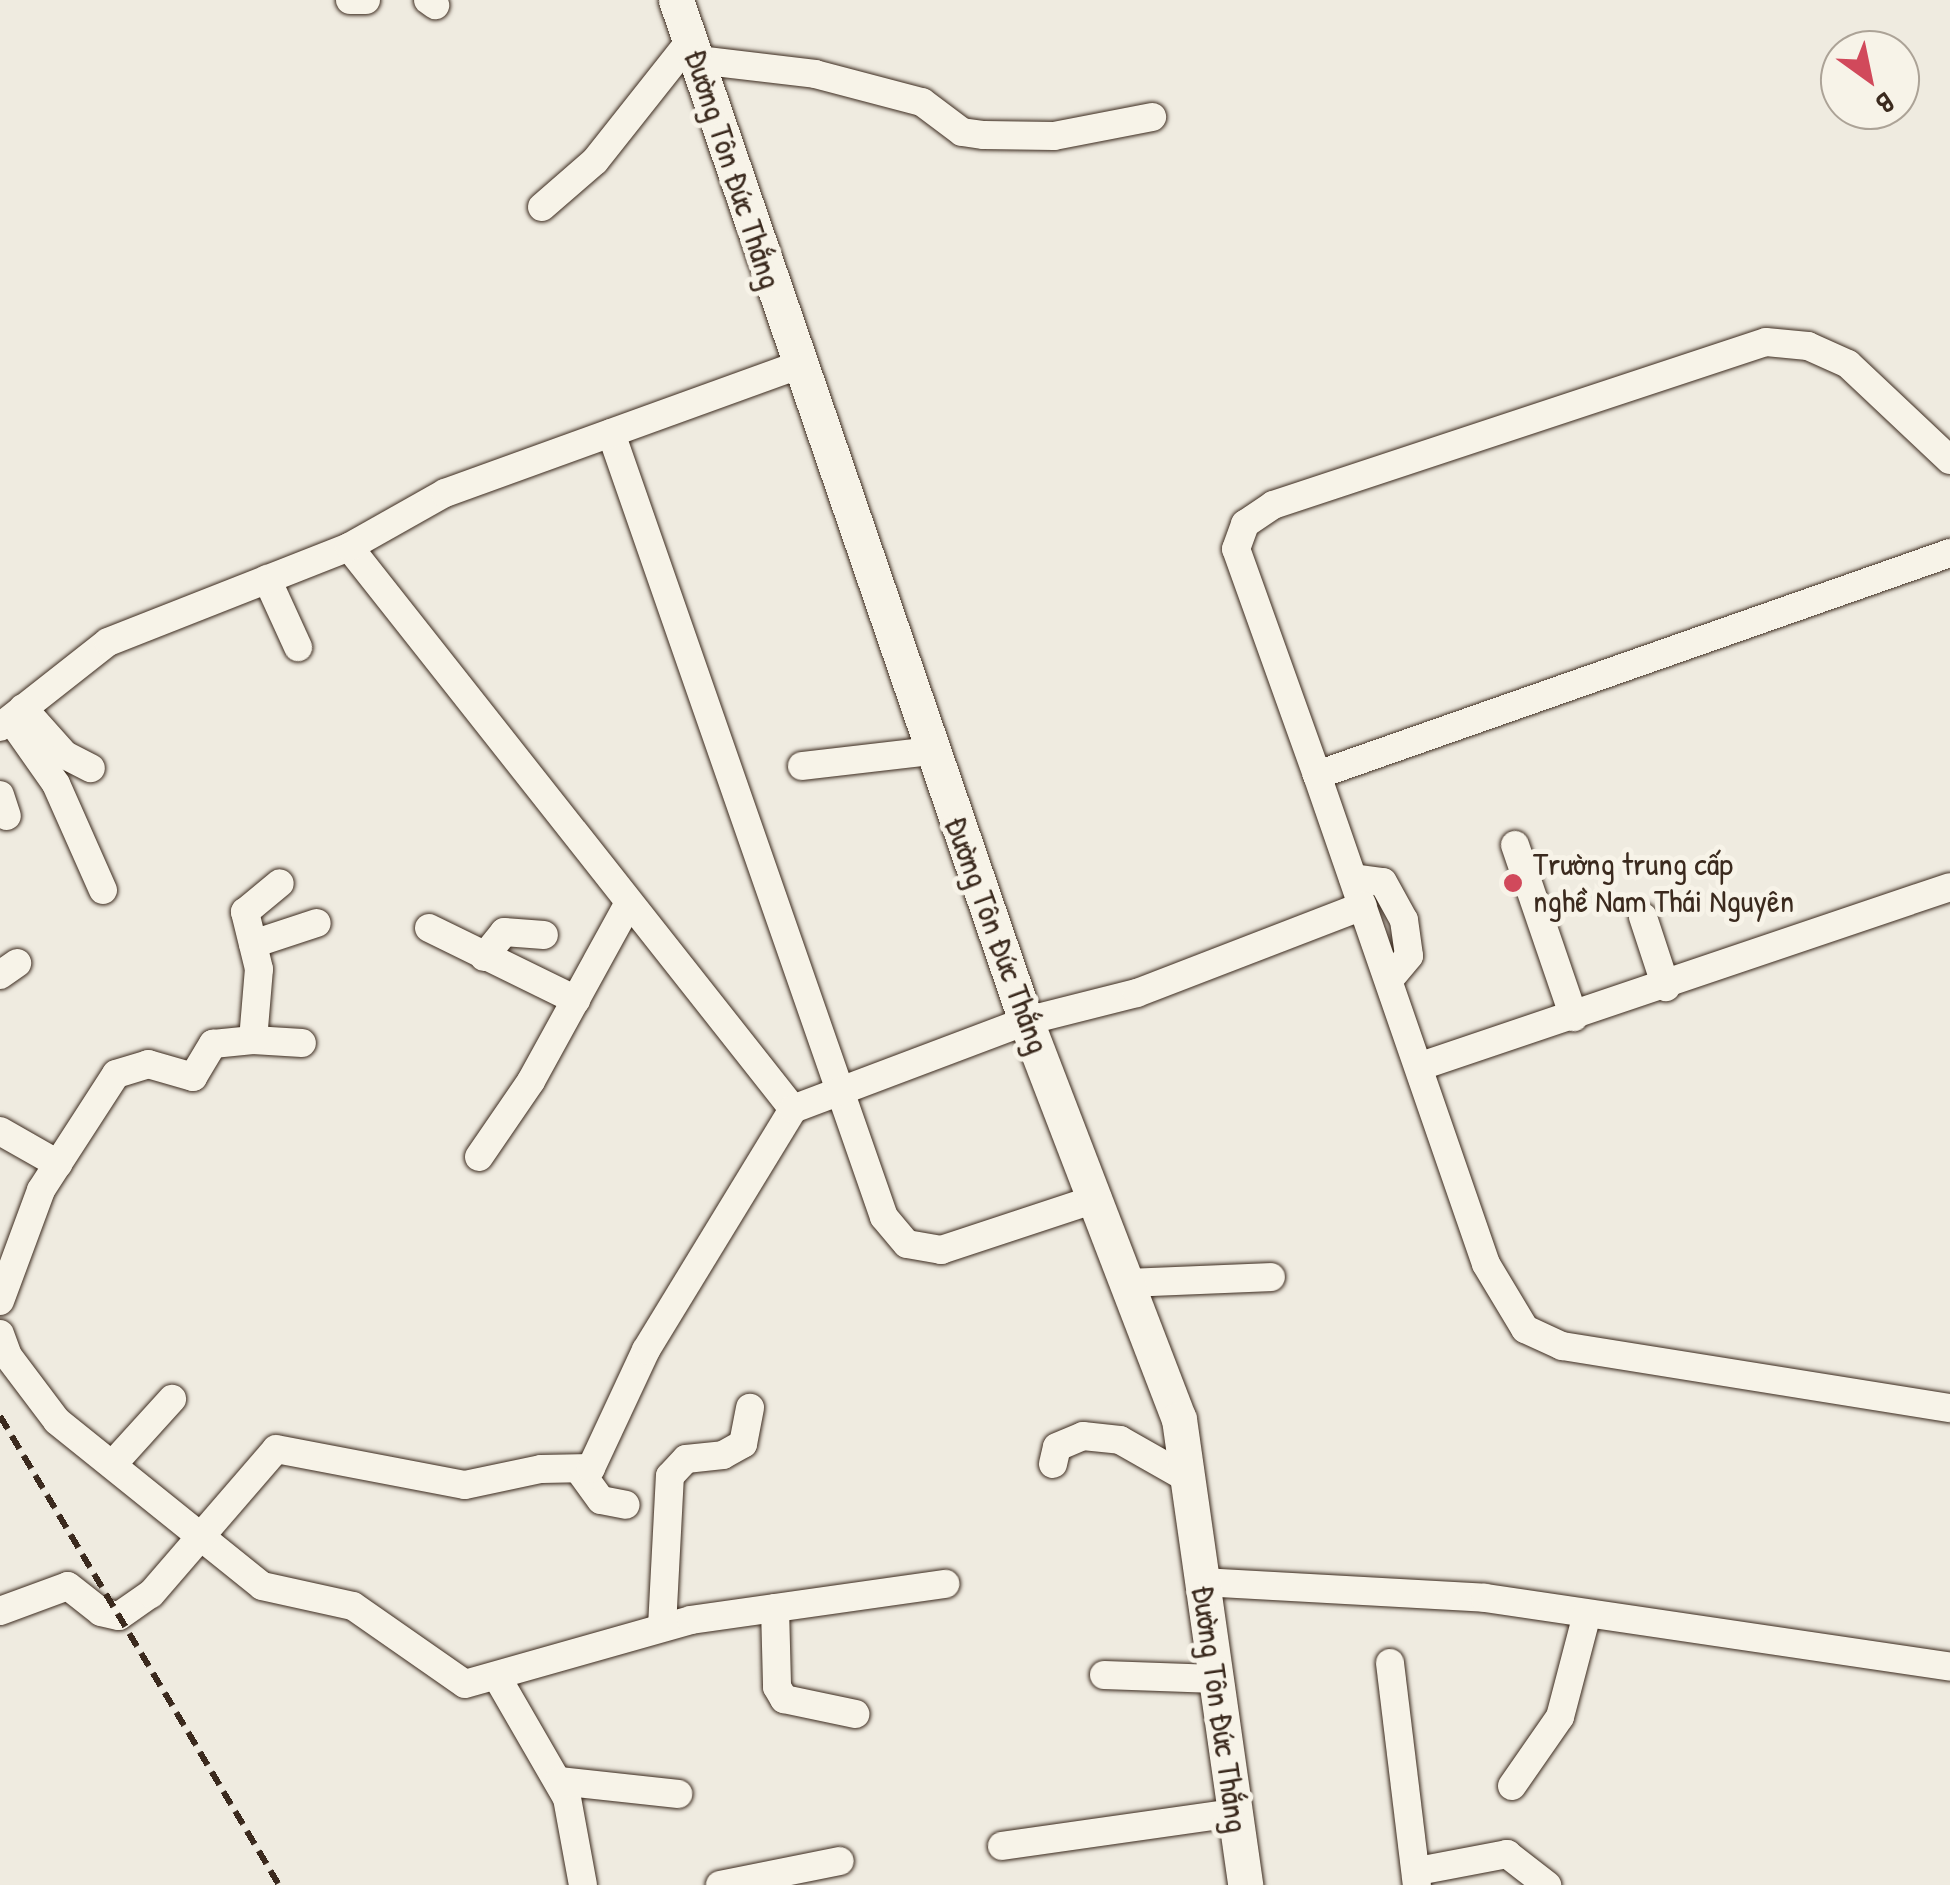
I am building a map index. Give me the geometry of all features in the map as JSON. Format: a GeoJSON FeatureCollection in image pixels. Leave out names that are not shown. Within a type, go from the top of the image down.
{"type":"FeatureCollection","features":[{"type":"Feature","properties":{"kind":"main road","name":"Đường Tôn Đức Thắng"},"geometry":{"type":"LineString","coordinates":[[676,0],[1026,1021],[1098,1198],[1178,1419],[1245,1885]]}},
{"type":"Feature","properties":{"kind":"street"},"geometry":{"type":"LineString","coordinates":[[350,0],[366,0]]}},
{"type":"Feature","properties":{"kind":"street"},"geometry":{"type":"LineString","coordinates":[[542,207],[595,160],[694,50],[815,74],[922,102],[962,132],[1054,136],[1152,117]]}},
{"type":"Feature","properties":{"kind":"street"},"geometry":{"type":"LineString","coordinates":[[1950,460],[1848,364],[1808,346],[1766,342],[1273,505],[1246,524],[1236,548],[1486,1264],[1525,1329],[1562,1346],[1950,1408]]}},
{"type":"Feature","properties":{"kind":"street"},"geometry":{"type":"LineString","coordinates":[[11,718],[108,642],[350,547],[445,493],[798,365]]}},
{"type":"Feature","properties":{"kind":"street"},"geometry":{"type":"LineString","coordinates":[[610,433],[884,1217],[907,1244],[921,1250],[941,1250],[1098,1198]]}},
{"type":"Feature","properties":{"kind":"street"},"geometry":{"type":"LineString","coordinates":[[350,547],[793,1109]]}},
{"type":"Feature","properties":{"kind":"street"},"geometry":{"type":"LineString","coordinates":[[1317,776],[1950,552]]}},
{"type":"Feature","properties":{"kind":"street"},"geometry":{"type":"LineString","coordinates":[[267,579],[298,647]]}},
{"type":"Feature","properties":{"kind":"street"},"geometry":{"type":"LineString","coordinates":[[11,718],[90,768]]}},
{"type":"Feature","properties":{"kind":"street"},"geometry":{"type":"LineString","coordinates":[[11,718],[56,784],[103,890]]}},
{"type":"Feature","properties":{"kind":"street"},"geometry":{"type":"LineString","coordinates":[[802,766],[932,751]]}},
{"type":"Feature","properties":{"kind":"street"},"geometry":{"type":"LineString","coordinates":[[1515,845],[1574,1016]]}},
{"type":"Feature","properties":{"kind":"street"},"geometry":{"type":"LineString","coordinates":[[1353,878],[1382,882],[1404,920],[1409,956],[1390,980]]}},
{"type":"Feature","properties":{"kind":"street"},"geometry":{"type":"LineString","coordinates":[[253,1040],[260,969],[245,912],[280,883]]}},
{"type":"Feature","properties":{"kind":"street"},"geometry":{"type":"LineString","coordinates":[[1420,1066],[1950,888]]}},
{"type":"Feature","properties":{"kind":"street"},"geometry":{"type":"LineString","coordinates":[[479,1157],[576,1000],[628,903]]}},
{"type":"Feature","properties":{"kind":"street"},"geometry":{"type":"LineString","coordinates":[[0,1611],[68,1586],[101,1612],[119,1616],[151,1594],[204,1536],[267,1456],[288,1446],[465,1485],[547,1468],[578,1470],[598,1460],[646,1350],[793,1109],[1026,1021],[1137,992],[1363,906]]}},
{"type":"Feature","properties":{"kind":"street"},"geometry":{"type":"LineString","coordinates":[[1643,917],[1666,986]]}},
{"type":"Feature","properties":{"kind":"street"},"geometry":{"type":"LineString","coordinates":[[253,944],[317,924]]}},
{"type":"Feature","properties":{"kind":"street"},"geometry":{"type":"LineString","coordinates":[[429,928],[576,1000]]}},
{"type":"Feature","properties":{"kind":"street"},"geometry":{"type":"LineString","coordinates":[[484,957],[504,932],[544,935]]}},
{"type":"Feature","properties":{"kind":"street"},"geometry":{"type":"LineString","coordinates":[[0,1301],[40,1190],[116,1074],[148,1064],[194,1077],[213,1044],[253,1040],[302,1043]]}},
{"type":"Feature","properties":{"kind":"street"},"geometry":{"type":"LineString","coordinates":[[0,1132],[58,1164]]}},
{"type":"Feature","properties":{"kind":"street"},"geometry":{"type":"LineString","coordinates":[[1129,1283],[1271,1277]]}},
{"type":"Feature","properties":{"kind":"street"},"geometry":{"type":"LineString","coordinates":[[0,1334],[40,1404],[262,1586],[353,1606],[455,1680],[497,1678],[662,1626],[945,1584]]}},
{"type":"Feature","properties":{"kind":"street"},"geometry":{"type":"LineString","coordinates":[[113,1464],[172,1399]]}},
{"type":"Feature","properties":{"kind":"street"},"geometry":{"type":"LineString","coordinates":[[662,1626],[670,1476],[686,1458],[723,1455],[743,1444],[750,1408]]}},
{"type":"Feature","properties":{"kind":"street"},"geometry":{"type":"LineString","coordinates":[[1053,1464],[1058,1446],[1083,1436],[1120,1440],[1187,1478]]}},
{"type":"Feature","properties":{"kind":"street"},"geometry":{"type":"LineString","coordinates":[[578,1470],[601,1500],[626,1504]]}},
{"type":"Feature","properties":{"kind":"street"},"geometry":{"type":"LineString","coordinates":[[1202,1582],[1432,1593],[1950,1667]]}},
{"type":"Feature","properties":{"kind":"street"},"geometry":{"type":"LineString","coordinates":[[774,1608],[777,1687],[784,1699],[855,1714]]}},
{"type":"Feature","properties":{"kind":"street"},"geometry":{"type":"LineString","coordinates":[[1512,1786],[1543,1747],[1587,1614]]}},
{"type":"Feature","properties":{"kind":"street"},"geometry":{"type":"LineString","coordinates":[[1390,1663],[1418,1878],[1507,1854],[1546,1885]]}},
{"type":"Feature","properties":{"kind":"street"},"geometry":{"type":"LineString","coordinates":[[1104,1675],[1216,1679]]}},
{"type":"Feature","properties":{"kind":"street"},"geometry":{"type":"LineString","coordinates":[[497,1678],[559,1781],[583,1885]]}},
{"type":"Feature","properties":{"kind":"street"},"geometry":{"type":"LineString","coordinates":[[559,1781],[678,1794]]}},
{"type":"Feature","properties":{"kind":"street"},"geometry":{"type":"LineString","coordinates":[[1002,1846],[1234,1813]]}},
{"type":"Feature","properties":{"kind":"street"},"geometry":{"type":"LineString","coordinates":[[720,1885],[840,1861]]}},
{"type":"Feature","properties":{"kind":"railway"},"geometry":{"type":"LineString","coordinates":[[0,1416],[279,1885]]}},
{"type":"Feature","properties":{"kind":"place","name":"Trường trung cấp nghề Nam Thái Nguyên"},"geometry":{"type":"Point","coordinates":[1513,883]}}]}
